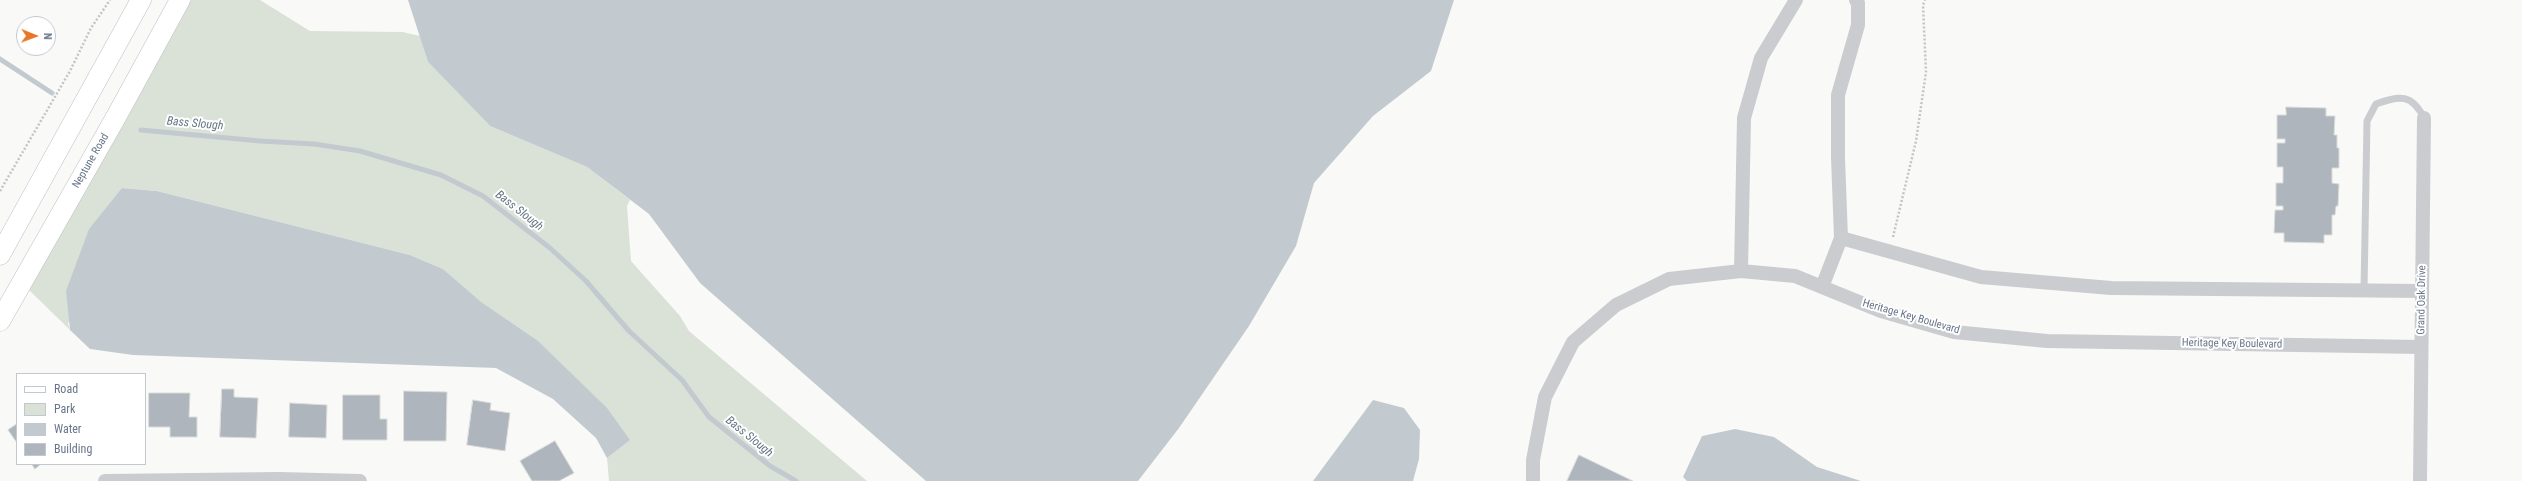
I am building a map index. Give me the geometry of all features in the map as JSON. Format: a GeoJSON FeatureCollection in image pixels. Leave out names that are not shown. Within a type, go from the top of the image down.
{"type":"FeatureCollection","features":[{"type":"Feature","properties":{"kind":"main road"},"geometry":{"type":"LineString","coordinates":[[0,255],[141,0]]}},
{"type":"Feature","properties":{"kind":"main road","name":"Neptune Road"},"geometry":{"type":"LineString","coordinates":[[1,317],[116,117],[180,0]]}},
{"type":"Feature","properties":{"kind":"street"},"geometry":{"type":"LineString","coordinates":[[1741,271],[1744,118],[1761,58],[1796,0]]}},
{"type":"Feature","properties":{"kind":"street"},"geometry":{"type":"LineString","coordinates":[[1822,287],[1841,238],[1838,158],[1838,95],[1858,25],[1856,0]]}},
{"type":"Feature","properties":{"kind":"street","name":"Grand Oak Drive"},"geometry":{"type":"LineString","coordinates":[[2420,481],[2424,118]]}},
{"type":"Feature","properties":{"kind":"street"},"geometry":{"type":"LineString","coordinates":[[1841,238],[1981,277],[2111,288],[2422,291]]}},
{"type":"Feature","properties":{"kind":"street","name":"Heritage Key Boulevard"},"geometry":{"type":"LineString","coordinates":[[1533,481],[1533,460],[1545,397],[1573,342],[1616,305],[1669,279],[1741,271],[1795,276],[1881,311],[1954,332],[2047,341],[2421,348]]}},
{"type":"Feature","properties":{"kind":"street"},"geometry":{"type":"LineString","coordinates":[[105,481],[360,481]]}},
{"type":"Feature","properties":{"kind":"lane"},"geometry":{"type":"LineString","coordinates":[[2364,290],[2367,121],[2376,104],[2392,98],[2408,100],[2417,104],[2424,118]]}},
{"type":"Feature","properties":{"kind":"path"},"geometry":{"type":"LineString","coordinates":[[0,191],[70,71],[91,28],[110,0]]}},
{"type":"Feature","properties":{"kind":"path"},"geometry":{"type":"LineString","coordinates":[[1890,251],[1916,142],[1924,88],[1926,72],[1924,0]]}},
{"type":"Feature","properties":{"kind":"green space"},"geometry":{"type":"Polygon","coordinates":[[[191,0],[260,0],[310,31],[403,32],[420,36],[428,62],[490,126],[587,167],[630,200],[627,206],[631,261],[680,316],[689,331],[867,481],[609,481],[607,458],[629,440],[443,269],[410,255],[157,191],[122,188],[68,324],[70,330],[29,290],[191,0]]]}},
{"type":"Feature","properties":{"kind":"water"},"geometry":{"type":"Polygon","coordinates":[[[408,0],[1454,0],[1431,71],[1373,116],[1314,183],[1296,246],[1249,326],[1179,428],[1138,481],[926,481],[700,283],[649,214],[587,167],[490,126],[428,62],[408,0]]]}},
{"type":"Feature","properties":{"kind":"water"},"geometry":{"type":"Polygon","coordinates":[[[122,188],[157,191],[410,255],[443,269],[481,302],[538,341],[607,408],[630,440],[607,458],[596,438],[553,399],[496,368],[133,355],[90,349],[70,330],[66,291],[89,229],[122,188]]]}},
{"type":"Feature","properties":{"kind":"water"},"geometry":{"type":"Polygon","coordinates":[[[1373,400],[1404,408],[1420,430],[1419,459],[1413,481],[1313,481],[1373,400]]]}},
{"type":"Feature","properties":{"kind":"water"},"geometry":{"type":"Polygon","coordinates":[[[1735,429],[1774,437],[1817,467],[1861,481],[1687,481],[1683,477],[1702,436],[1735,429]]]}},
{"type":"Feature","properties":{"kind":"building"},"geometry":{"type":"Polygon","coordinates":[[[2286,107],[2326,108],[2326,116],[2335,116],[2334,135],[2337,135],[2337,148],[2339,148],[2339,168],[2332,168],[2332,183],[2339,184],[2338,206],[2336,206],[2335,215],[2332,215],[2332,235],[2324,235],[2324,243],[2284,242],[2284,233],[2274,233],[2275,210],[2283,210],[2283,206],[2276,206],[2276,183],[2283,183],[2283,167],[2277,167],[2277,143],[2285,143],[2285,139],[2277,139],[2277,115],[2286,115],[2286,107]]]}},
{"type":"Feature","properties":{"kind":"building"},"geometry":{"type":"Polygon","coordinates":[[[222,389],[234,389],[234,397],[258,398],[256,438],[220,437],[222,389]]]}},
{"type":"Feature","properties":{"kind":"building"},"geometry":{"type":"Polygon","coordinates":[[[404,391],[447,392],[446,441],[404,441],[404,391]]]}},
{"type":"Feature","properties":{"kind":"building"},"geometry":{"type":"Polygon","coordinates":[[[149,393],[190,393],[189,417],[197,417],[197,437],[170,437],[170,427],[149,427],[149,393]]]}},
{"type":"Feature","properties":{"kind":"building"},"geometry":{"type":"Polygon","coordinates":[[[343,395],[380,395],[380,419],[387,419],[387,440],[343,440],[343,395]]]}},
{"type":"Feature","properties":{"kind":"building"},"geometry":{"type":"Polygon","coordinates":[[[473,400],[491,403],[490,410],[510,413],[505,451],[467,445],[473,400]]]}},
{"type":"Feature","properties":{"kind":"building"},"geometry":{"type":"Polygon","coordinates":[[[290,403],[327,405],[326,438],[289,437],[290,403]]]}},
{"type":"Feature","properties":{"kind":"building"},"geometry":{"type":"Polygon","coordinates":[[[16,425],[16,442],[8,430],[16,425]]]}},
{"type":"Feature","properties":{"kind":"building"},"geometry":{"type":"Polygon","coordinates":[[[555,441],[574,473],[559,481],[532,481],[520,461],[555,441]]]}},
{"type":"Feature","properties":{"kind":"building"},"geometry":{"type":"Polygon","coordinates":[[[1579,455],[1633,481],[1567,481],[1579,455]]]}},
{"type":"Feature","properties":{"kind":"building"},"geometry":{"type":"Polygon","coordinates":[[[33,465],[40,465],[35,469],[33,465]]]}},
{"type":"Feature","properties":{"kind":"waterway","name":"Bass Slough"},"geometry":{"type":"LineString","coordinates":[[0,59],[52,93]]}},
{"type":"Feature","properties":{"kind":"waterway","name":"Bass Slough"},"geometry":{"type":"LineString","coordinates":[[141,130],[260,141],[314,144],[360,151],[441,175],[483,196],[550,248],[586,281],[629,331],[682,380],[709,417],[770,466],[796,481]]}}]}
